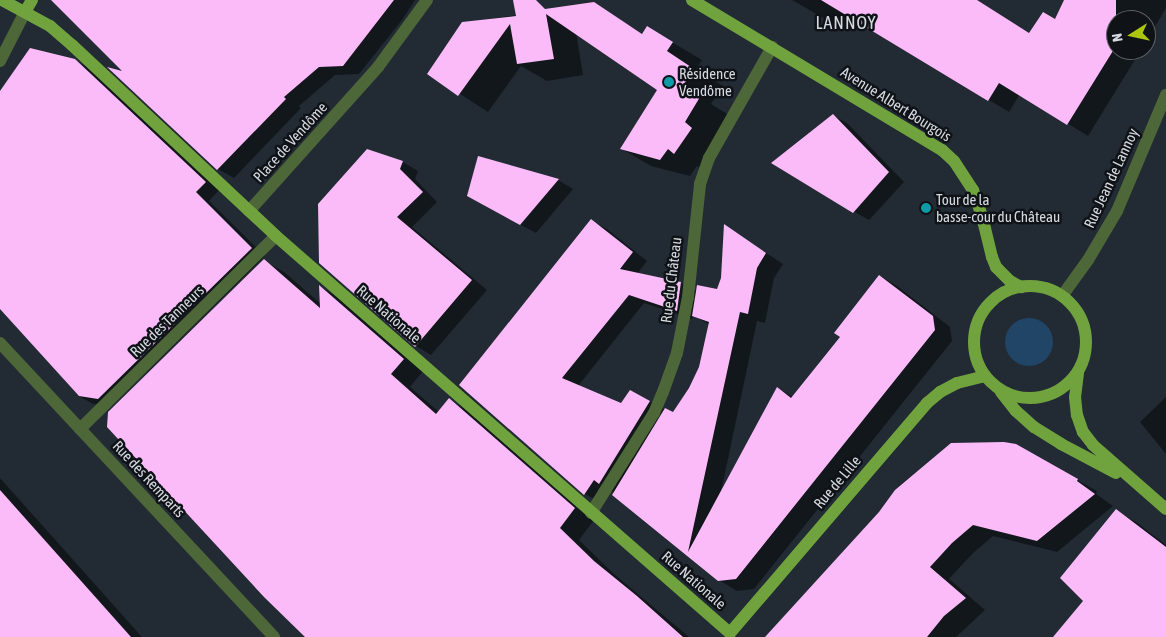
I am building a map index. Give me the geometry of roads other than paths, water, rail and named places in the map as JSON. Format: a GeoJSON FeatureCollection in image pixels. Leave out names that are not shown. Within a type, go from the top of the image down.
{"type":"FeatureCollection","features":[{"type":"Feature","properties":{"kind":"main road","name":"Rue Nationale"},"geometry":{"type":"LineString","coordinates":[[2,0],[50,26],[72,45],[276,236],[733,635]]}},
{"type":"Feature","properties":{"kind":"main road"},"geometry":{"type":"LineString","coordinates":[[25,12],[32,0]]}},
{"type":"Feature","properties":{"kind":"main road","name":"Avenue Albert Bourgois"},"geometry":{"type":"LineString","coordinates":[[692,0],[923,137],[954,161],[974,190],[990,252],[996,267],[1010,281],[1021,287]]}},
{"type":"Feature","properties":{"kind":"main road"},"geometry":{"type":"LineString","coordinates":[[1130,479],[1061,444],[1034,427],[1016,411],[1000,390],[985,376],[978,360],[974,343],[980,317],[997,297],[1021,287],[1046,288],[1062,296],[1076,309],[1084,327],[1086,346],[1078,373],[1075,397],[1076,415],[1083,432],[1092,445],[1166,508]]}},
{"type":"Feature","properties":{"kind":"main road"},"geometry":{"type":"LineString","coordinates":[[1000,390],[1018,397],[1037,398],[1065,387],[1078,373]]}},
{"type":"Feature","properties":{"kind":"main road","name":"Rue de Lille"},"geometry":{"type":"LineString","coordinates":[[733,635],[927,403],[940,392],[957,383],[985,376]]}},
{"type":"Feature","properties":{"kind":"street","name":"Place de Vendôme"},"geometry":{"type":"LineString","coordinates":[[249,211],[354,95],[428,0]]}},
{"type":"Feature","properties":{"kind":"street"},"geometry":{"type":"LineString","coordinates":[[0,61],[25,12]]}},
{"type":"Feature","properties":{"kind":"street","name":"Rue du Château"},"geometry":{"type":"LineString","coordinates":[[591,513],[644,430],[663,392],[676,353],[688,297],[700,184],[709,158],[772,47]]}},
{"type":"Feature","properties":{"kind":"street","name":"Rue Jean de Lannoy"},"geometry":{"type":"LineString","coordinates":[[1062,296],[1088,260],[1117,211],[1166,95]]}},
{"type":"Feature","properties":{"kind":"street","name":"Rue des Tanneurs"},"geometry":{"type":"LineString","coordinates":[[80,429],[276,236]]}},
{"type":"Feature","properties":{"kind":"street","name":"Rue des Remparts"},"geometry":{"type":"LineString","coordinates":[[0,343],[274,637]]}},
{"type":"Feature","properties":{"kind":"place","name":"Résidence Vendôme"},"geometry":{"type":"Point","coordinates":[669,82]}},
{"type":"Feature","properties":{"kind":"place","name":"Tour de la basse-cour du Château"},"geometry":{"type":"Point","coordinates":[926,208]}},
{"type":"Feature","properties":{"kind":"district","name":"LANNOY"},"geometry":{"type":"Point","coordinates":[846,23]}}]}
